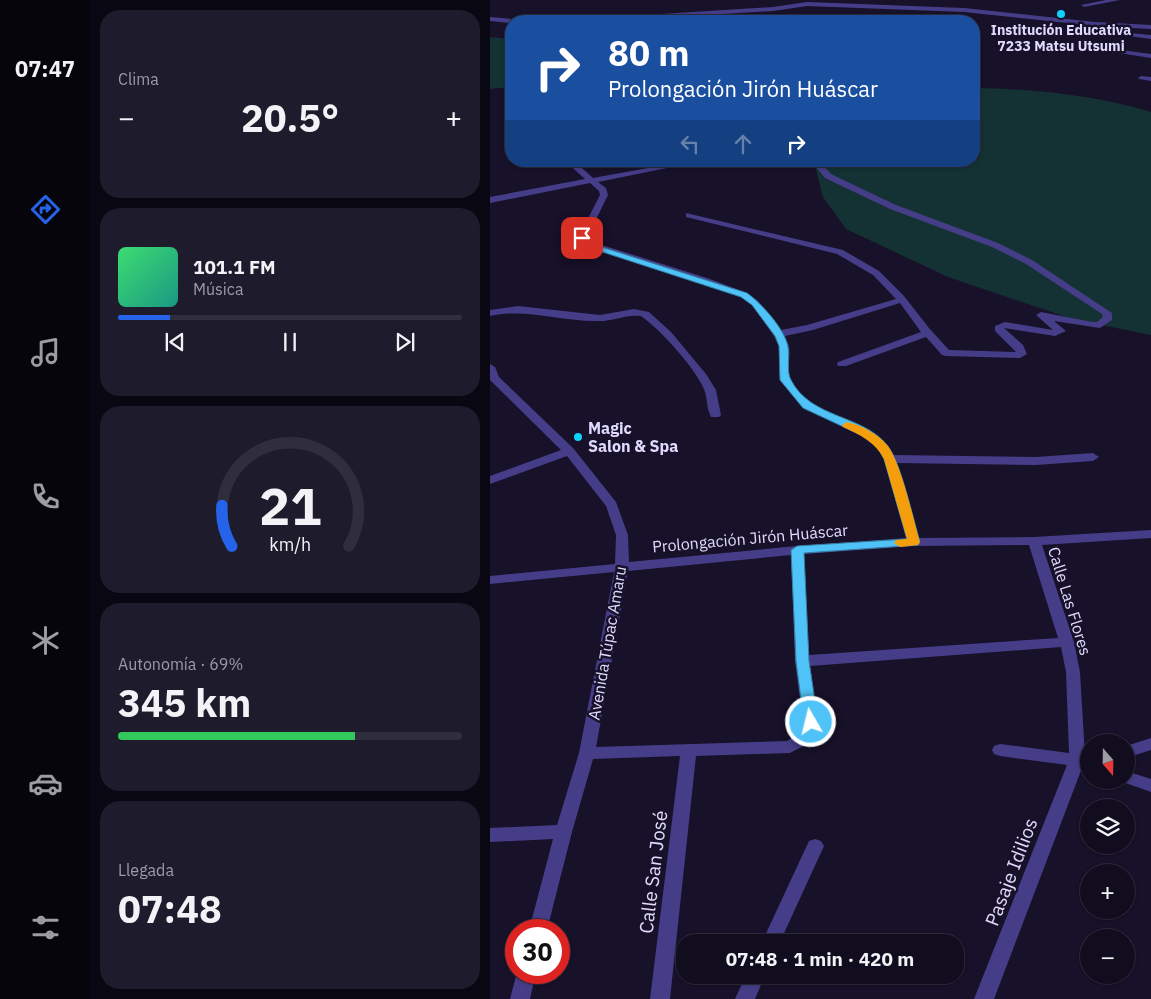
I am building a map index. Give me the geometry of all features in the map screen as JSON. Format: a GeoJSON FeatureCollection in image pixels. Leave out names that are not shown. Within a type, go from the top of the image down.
{"type":"FeatureCollection","features":[{"type":"Feature","properties":{"kind":"street"},"geometry":{"type":"LineString","coordinates":[[1084,5],[1117,0]]}},
{"type":"Feature","properties":{"kind":"street"},"geometry":{"type":"LineString","coordinates":[[678,15],[773,9],[807,4],[964,10],[1095,24],[1151,27]]}},
{"type":"Feature","properties":{"kind":"street"},"geometry":{"type":"LineString","coordinates":[[490,19],[505,20]]}},
{"type":"Feature","properties":{"kind":"street"},"geometry":{"type":"LineString","coordinates":[[1130,35],[1151,37]]}},
{"type":"Feature","properties":{"kind":"street"},"geometry":{"type":"LineString","coordinates":[[1121,52],[1151,56]]}},
{"type":"Feature","properties":{"kind":"street"},"geometry":{"type":"LineString","coordinates":[[1141,78],[1151,79]]}},
{"type":"Feature","properties":{"kind":"street"},"geometry":{"type":"LineString","coordinates":[[576,167],[603,190],[604,195],[582,238],[582,242],[744,295],[756,303],[778,334],[784,346],[785,380],[807,406],[866,434],[883,446],[890,459],[914,542]]}},
{"type":"Feature","properties":{"kind":"street"},"geometry":{"type":"LineString","coordinates":[[490,200],[662,167]]}},
{"type":"Feature","properties":{"kind":"street"},"geometry":{"type":"LineString","coordinates":[[689,215],[840,252],[876,273],[902,300],[928,334],[946,353],[990,352],[1016,356],[1020,355],[1022,351],[998,329],[1000,326],[1005,325],[1055,333],[1061,331],[1041,315],[1092,325],[1100,324],[1108,318],[1107,313],[1030,262],[994,245],[893,207],[828,176],[820,167]]}},
{"type":"Feature","properties":{"kind":"street"},"geometry":{"type":"LineString","coordinates":[[778,334],[820,326],[877,306],[902,300]]}},
{"type":"Feature","properties":{"kind":"street"},"geometry":{"type":"LineString","coordinates":[[490,312],[524,308],[585,318],[610,318],[630,314],[647,315],[673,342],[707,383],[712,396],[715,415]]}},
{"type":"Feature","properties":{"kind":"street"},"geometry":{"type":"LineString","coordinates":[[842,364],[928,334]]}},
{"type":"Feature","properties":{"kind":"street","name":"Avenida Túpac Amaru"},"geometry":{"type":"LineString","coordinates":[[491,375],[569,451],[612,505],[622,535],[622,566],[586,753],[541,919]]}},
{"type":"Feature","properties":{"kind":"street"},"geometry":{"type":"LineString","coordinates":[[490,480],[569,451]]}},
{"type":"Feature","properties":{"kind":"street"},"geometry":{"type":"LineString","coordinates":[[890,459],[1036,460],[1093,456]]}},
{"type":"Feature","properties":{"kind":"street","name":"Prolongación Jirón Huáscar"},"geometry":{"type":"LineString","coordinates":[[490,580],[797,550],[914,542],[1034,541],[1151,534]]}},
{"type":"Feature","properties":{"kind":"street","name":"Calle Las Flores"},"geometry":{"type":"LineString","coordinates":[[1034,541],[1074,672],[1080,734]]}},
{"type":"Feature","properties":{"kind":"street"},"geometry":{"type":"LineString","coordinates":[[586,753],[790,747],[805,738],[811,722],[802,661],[797,550]]}},
{"type":"Feature","properties":{"kind":"street"},"geometry":{"type":"LineString","coordinates":[[802,661],[1066,642]]}},
{"type":"Feature","properties":{"kind":"street"},"geometry":{"type":"LineString","coordinates":[[1135,749],[1151,744]]}},
{"type":"Feature","properties":{"kind":"street","name":"Calle San José"},"geometry":{"type":"LineString","coordinates":[[660,999],[689,750]]}},
{"type":"Feature","properties":{"kind":"street"},"geometry":{"type":"LineString","coordinates":[[1000,750],[1080,762]]}},
{"type":"Feature","properties":{"kind":"street","name":"Pasaje Idilios"},"geometry":{"type":"LineString","coordinates":[[984,999],[1080,769]]}},
{"type":"Feature","properties":{"kind":"street"},"geometry":{"type":"LineString","coordinates":[[1135,780],[1151,786]]}},
{"type":"Feature","properties":{"kind":"street"},"geometry":{"type":"LineString","coordinates":[[490,835],[563,832]]}},
{"type":"Feature","properties":{"kind":"street"},"geometry":{"type":"LineString","coordinates":[[775,934],[814,846]]}},
{"type":"Feature","properties":{"kind":"street"},"geometry":{"type":"LineString","coordinates":[[520,999],[524,984]]}},
{"type":"Feature","properties":{"kind":"street"},"geometry":{"type":"LineString","coordinates":[[745,999],[752,984]]}},
{"type":"Feature","properties":{"kind":"green space"},"geometry":{"type":"Polygon","coordinates":[[[490,37],[505,38],[505,88],[490,89],[490,37]]]}},
{"type":"Feature","properties":{"kind":"green space"},"geometry":{"type":"Polygon","coordinates":[[[980,88],[1019,90],[1085,97],[1151,112],[1151,335],[1072,319],[948,277],[846,229],[823,197],[815,167],[980,167],[980,88]]]}},
{"type":"Feature","properties":{"kind":"slow traffic"},"geometry":{"type":"LineString","coordinates":[[847,425],[866,434],[883,446],[890,459],[914,542],[900,543]]}},
{"type":"Feature","properties":{"kind":"place","name":"Institución Educativa 7233 Matsu Utsumi"},"geometry":{"type":"Point","coordinates":[1061,14]}},
{"type":"Feature","properties":{"kind":"place","name":"Magic Salon & Spa"},"geometry":{"type":"Point","coordinates":[578,437]}},
{"type":"Feature","properties":{"kind":"route"},"geometry":{"type":"LineString","coordinates":[[582,238],[582,242],[586,244],[704,280],[744,295],[756,303],[779,335],[784,346],[785,380],[807,406],[866,434],[883,446],[890,459],[914,542],[797,550],[802,661],[811,722]]}}]}
